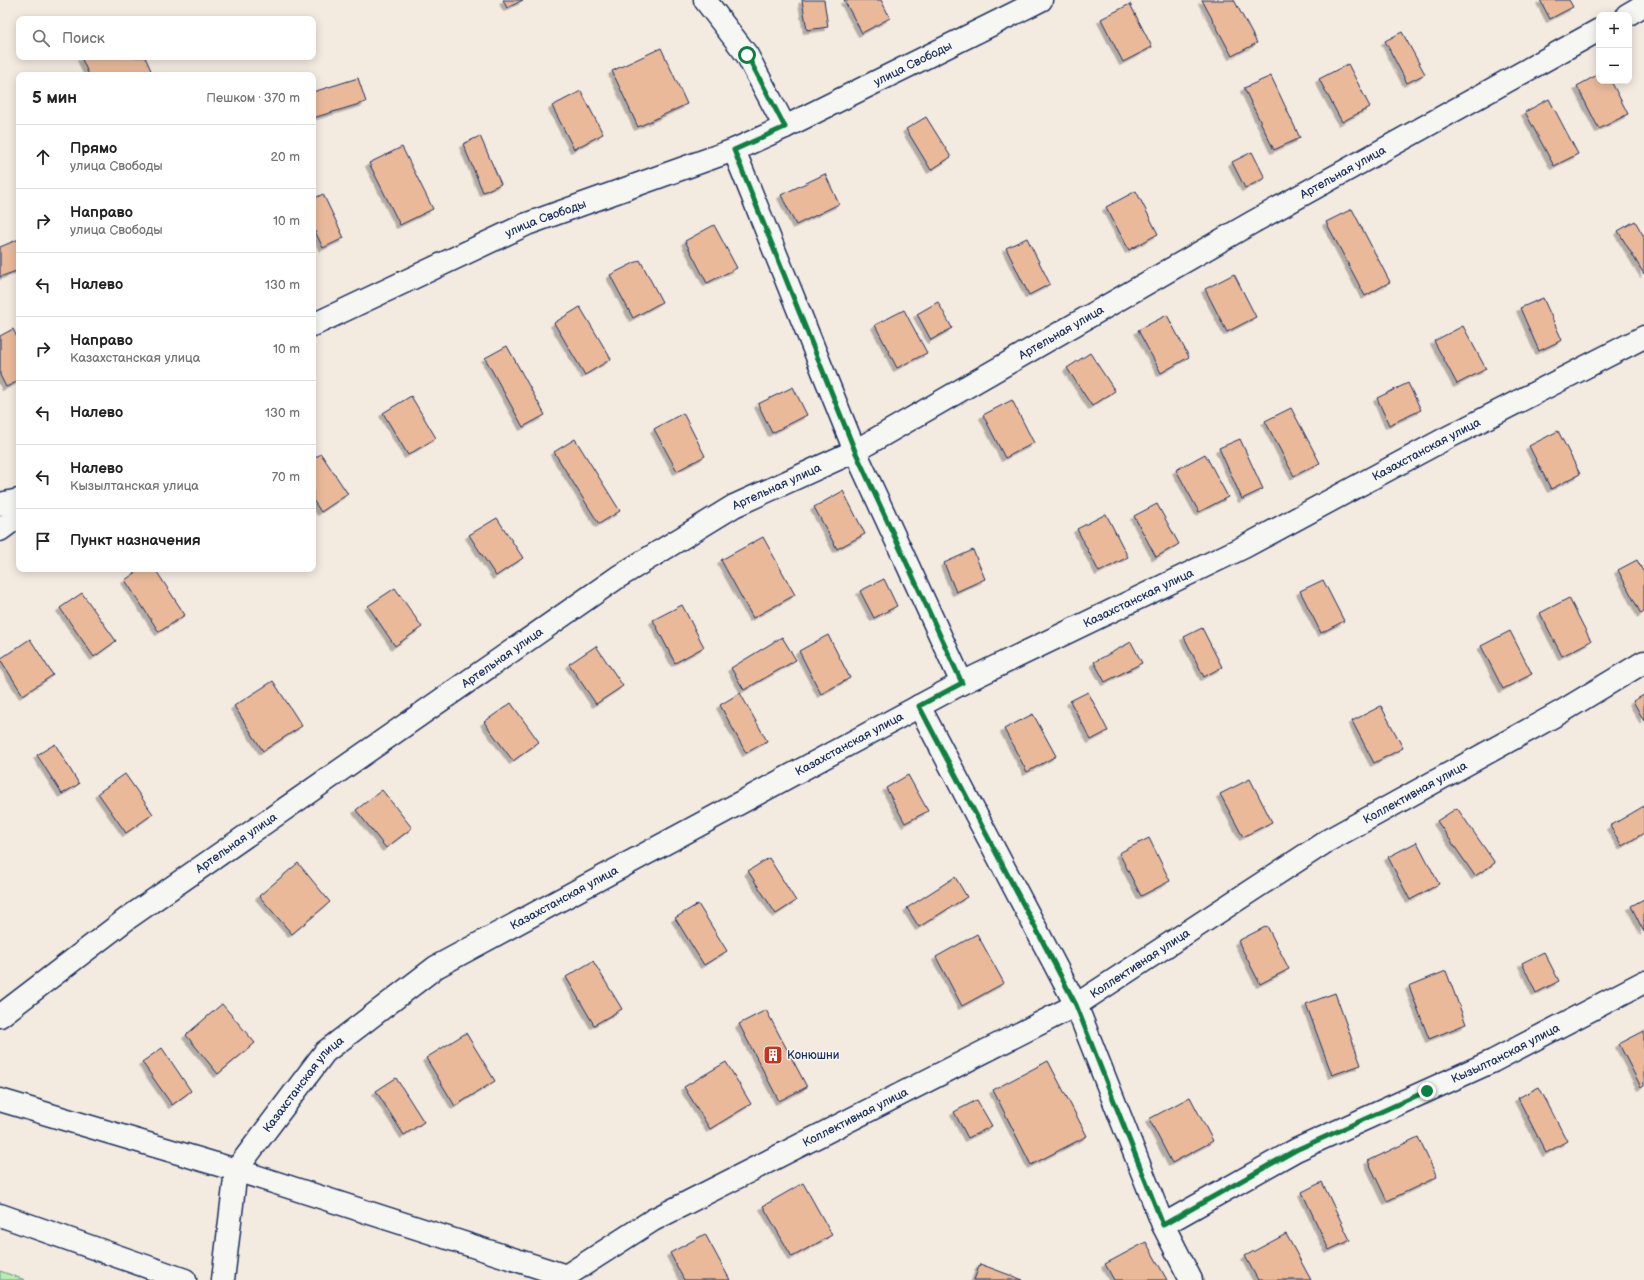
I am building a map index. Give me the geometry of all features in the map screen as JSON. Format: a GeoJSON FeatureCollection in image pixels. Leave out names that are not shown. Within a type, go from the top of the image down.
{"type":"FeatureCollection","features":[{"type":"Feature","properties":{"kind":"street"},"geometry":{"type":"LineString","coordinates":[[705,0],[747,55],[785,127]]}},
{"type":"Feature","properties":{"kind":"street","name":"улица Свободы"},"geometry":{"type":"LineString","coordinates":[[316,324],[527,224],[734,150],[785,127],[1041,0]]}},
{"type":"Feature","properties":{"kind":"street"},"geometry":{"type":"LineString","coordinates":[[1632,12],[1644,6]]}},
{"type":"Feature","properties":{"kind":"street","name":"Артельная улица"},"geometry":{"type":"LineString","coordinates":[[0,1016],[128,918],[618,577],[734,506],[855,451],[1253,222],[1596,32]]}},
{"type":"Feature","properties":{"kind":"street"},"geometry":{"type":"LineString","coordinates":[[734,150],[855,451],[962,683]]}},
{"type":"Feature","properties":{"kind":"street","name":"Казахстанская улица"},"geometry":{"type":"LineString","coordinates":[[236,1170],[325,1052],[436,967],[962,683],[1244,547],[1441,441],[1644,337]]}},
{"type":"Feature","properties":{"kind":"street"},"geometry":{"type":"LineString","coordinates":[[0,504],[16,501]]}},
{"type":"Feature","properties":{"kind":"street"},"geometry":{"type":"LineString","coordinates":[[0,530],[16,518]]}},
{"type":"Feature","properties":{"kind":"street","name":"Коллективная улица"},"geometry":{"type":"LineString","coordinates":[[564,1278],[653,1220],[1076,1005],[1328,841],[1561,712],[1644,662]]}},
{"type":"Feature","properties":{"kind":"street"},"geometry":{"type":"LineString","coordinates":[[919,706],[1076,1005],[1163,1225],[1191,1280]]}},
{"type":"Feature","properties":{"kind":"street","name":"Кызылтанская улица"},"geometry":{"type":"LineString","coordinates":[[1163,1225],[1296,1150],[1493,1061],[1644,982]]}},
{"type":"Feature","properties":{"kind":"street"},"geometry":{"type":"LineString","coordinates":[[0,1100],[236,1170],[564,1278]]}},
{"type":"Feature","properties":{"kind":"street"},"geometry":{"type":"LineString","coordinates":[[223,1280],[236,1170]]}},
{"type":"Feature","properties":{"kind":"street"},"geometry":{"type":"LineString","coordinates":[[0,1215],[185,1280]]}},
{"type":"Feature","properties":{"kind":"green space"},"geometry":{"type":"Polygon","coordinates":[[[0,1271],[25,1280],[0,1280],[0,1271]]]}},
{"type":"Feature","properties":{"kind":"building"},"geometry":{"type":"Polygon","coordinates":[[[503,0],[523,0],[507,8],[503,0]]]}},
{"type":"Feature","properties":{"kind":"building"},"geometry":{"type":"Polygon","coordinates":[[[802,0],[824,0],[828,27],[807,30],[802,0]]]}},
{"type":"Feature","properties":{"kind":"building"},"geometry":{"type":"Polygon","coordinates":[[[844,0],[881,0],[890,18],[862,33],[844,0]]]}},
{"type":"Feature","properties":{"kind":"building"},"geometry":{"type":"Polygon","coordinates":[[[1202,0],[1234,0],[1257,43],[1232,56],[1202,0]]]}},
{"type":"Feature","properties":{"kind":"building"},"geometry":{"type":"Polygon","coordinates":[[[1540,0],[1569,0],[1573,7],[1550,19],[1540,0]]]}},
{"type":"Feature","properties":{"kind":"building"},"geometry":{"type":"Polygon","coordinates":[[[1130,4],[1152,47],[1123,62],[1101,19],[1130,4]]]}},
{"type":"Feature","properties":{"kind":"building"},"geometry":{"type":"Polygon","coordinates":[[[1402,32],[1425,74],[1407,83],[1385,41],[1402,32]]]}},
{"type":"Feature","properties":{"kind":"building"},"geometry":{"type":"Polygon","coordinates":[[[661,48],[687,104],[638,127],[612,71],[661,48]]]}},
{"type":"Feature","properties":{"kind":"building"},"geometry":{"type":"Polygon","coordinates":[[[82,60],[146,60],[152,72],[88,72],[82,60]]]}},
{"type":"Feature","properties":{"kind":"building"},"geometry":{"type":"Polygon","coordinates":[[[1348,64],[1370,107],[1342,122],[1319,79],[1348,64]]]}},
{"type":"Feature","properties":{"kind":"building"},"geometry":{"type":"Polygon","coordinates":[[[1271,76],[1300,138],[1274,150],[1244,88],[1271,76]]]}},
{"type":"Feature","properties":{"kind":"building"},"geometry":{"type":"Polygon","coordinates":[[[1596,76],[1596,84],[1613,84],[1628,114],[1599,129],[1577,86],[1596,76]]]}},
{"type":"Feature","properties":{"kind":"building"},"geometry":{"type":"Polygon","coordinates":[[[358,78],[366,102],[316,117],[316,91],[358,78]]]}},
{"type":"Feature","properties":{"kind":"building"},"geometry":{"type":"Polygon","coordinates":[[[581,91],[603,134],[574,149],[552,106],[581,91]]]}},
{"type":"Feature","properties":{"kind":"building"},"geometry":{"type":"Polygon","coordinates":[[[1549,99],[1578,154],[1554,166],[1525,112],[1549,99]]]}},
{"type":"Feature","properties":{"kind":"building"},"geometry":{"type":"Polygon","coordinates":[[[926,117],[951,157],[931,170],[906,129],[926,117]]]}},
{"type":"Feature","properties":{"kind":"building"},"geometry":{"type":"Polygon","coordinates":[[[480,136],[501,184],[483,192],[463,144],[480,136]]]}},
{"type":"Feature","properties":{"kind":"building"},"geometry":{"type":"Polygon","coordinates":[[[402,147],[433,209],[400,225],[369,163],[402,147]]]}},
{"type":"Feature","properties":{"kind":"building"},"geometry":{"type":"Polygon","coordinates":[[[1252,152],[1265,178],[1245,188],[1232,162],[1252,152]]]}},
{"type":"Feature","properties":{"kind":"building"},"geometry":{"type":"Polygon","coordinates":[[[825,174],[839,204],[796,225],[781,195],[825,174]]]}},
{"type":"Feature","properties":{"kind":"building"},"geometry":{"type":"Polygon","coordinates":[[[1136,191],[1158,234],[1129,250],[1106,207],[1136,191]]]}},
{"type":"Feature","properties":{"kind":"building"},"geometry":{"type":"Polygon","coordinates":[[[323,194],[344,238],[323,248],[316,233],[316,198],[323,194]]]}},
{"type":"Feature","properties":{"kind":"building"},"geometry":{"type":"Polygon","coordinates":[[[1352,209],[1390,282],[1365,296],[1326,222],[1352,209]]]}},
{"type":"Feature","properties":{"kind":"building"},"geometry":{"type":"Polygon","coordinates":[[[1635,221],[1644,237],[1644,274],[1618,231],[1635,221]]]}},
{"type":"Feature","properties":{"kind":"building"},"geometry":{"type":"Polygon","coordinates":[[[714,225],[737,268],[707,283],[685,241],[714,225]]]}},
{"type":"Feature","properties":{"kind":"building"},"geometry":{"type":"Polygon","coordinates":[[[1027,238],[1050,284],[1029,295],[1006,248],[1027,238]]]}},
{"type":"Feature","properties":{"kind":"building"},"geometry":{"type":"Polygon","coordinates":[[[16,240],[16,271],[0,277],[0,247],[16,240]]]}},
{"type":"Feature","properties":{"kind":"building"},"geometry":{"type":"Polygon","coordinates":[[[640,260],[662,302],[633,318],[610,275],[640,260]]]}},
{"type":"Feature","properties":{"kind":"building"},"geometry":{"type":"Polygon","coordinates":[[[1234,274],[1256,317],[1227,332],[1205,289],[1234,274]]]}},
{"type":"Feature","properties":{"kind":"building"},"geometry":{"type":"Polygon","coordinates":[[[1543,298],[1562,340],[1539,351],[1520,308],[1543,298]]]}},
{"type":"Feature","properties":{"kind":"building"},"geometry":{"type":"Polygon","coordinates":[[[938,302],[952,328],[931,340],[917,314],[938,302]]]}},
{"type":"Feature","properties":{"kind":"building"},"geometry":{"type":"Polygon","coordinates":[[[580,307],[611,359],[585,375],[554,323],[580,307]]]}},
{"type":"Feature","properties":{"kind":"building"},"geometry":{"type":"Polygon","coordinates":[[[904,310],[927,353],[897,368],[875,325],[904,310]]]}},
{"type":"Feature","properties":{"kind":"building"},"geometry":{"type":"Polygon","coordinates":[[[1167,315],[1189,357],[1161,373],[1138,330],[1167,315]]]}},
{"type":"Feature","properties":{"kind":"building"},"geometry":{"type":"Polygon","coordinates":[[[1463,326],[1486,369],[1457,384],[1434,341],[1463,326]]]}},
{"type":"Feature","properties":{"kind":"building"},"geometry":{"type":"Polygon","coordinates":[[[13,329],[16,335],[16,382],[6,387],[0,375],[0,336],[13,329]]]}},
{"type":"Feature","properties":{"kind":"building"},"geometry":{"type":"Polygon","coordinates":[[[507,346],[545,415],[523,427],[485,358],[507,346]]]}},
{"type":"Feature","properties":{"kind":"building"},"geometry":{"type":"Polygon","coordinates":[[[1090,353],[1115,391],[1092,406],[1067,368],[1090,353]]]}},
{"type":"Feature","properties":{"kind":"building"},"geometry":{"type":"Polygon","coordinates":[[[1408,383],[1421,410],[1389,425],[1377,398],[1408,383]]]}},
{"type":"Feature","properties":{"kind":"building"},"geometry":{"type":"Polygon","coordinates":[[[793,387],[807,415],[772,433],[758,404],[793,387]]]}},
{"type":"Feature","properties":{"kind":"building"},"geometry":{"type":"Polygon","coordinates":[[[411,396],[436,438],[408,455],[383,413],[411,396]]]}},
{"type":"Feature","properties":{"kind":"building"},"geometry":{"type":"Polygon","coordinates":[[[1012,400],[1034,443],[1005,458],[983,415],[1012,400]]]}},
{"type":"Feature","properties":{"kind":"building"},"geometry":{"type":"Polygon","coordinates":[[[1291,408],[1320,463],[1294,476],[1265,421],[1291,408]]]}},
{"type":"Feature","properties":{"kind":"building"},"geometry":{"type":"Polygon","coordinates":[[[683,413],[705,456],[677,471],[654,429],[683,413]]]}},
{"type":"Feature","properties":{"kind":"building"},"geometry":{"type":"Polygon","coordinates":[[[1558,431],[1580,474],[1551,489],[1529,446],[1558,431]]]}},
{"type":"Feature","properties":{"kind":"building"},"geometry":{"type":"Polygon","coordinates":[[[575,439],[620,511],[599,524],[554,452],[575,439]]]}},
{"type":"Feature","properties":{"kind":"building"},"geometry":{"type":"Polygon","coordinates":[[[1240,439],[1263,489],[1242,499],[1219,448],[1240,439]]]}},
{"type":"Feature","properties":{"kind":"building"},"geometry":{"type":"Polygon","coordinates":[[[321,454],[348,494],[321,512],[316,504],[316,457],[321,454]]]}},
{"type":"Feature","properties":{"kind":"building"},"geometry":{"type":"Polygon","coordinates":[[[1205,454],[1228,497],[1199,512],[1176,470],[1205,454]]]}},
{"type":"Feature","properties":{"kind":"building"},"geometry":{"type":"Polygon","coordinates":[[[843,491],[865,534],[837,549],[814,507],[843,491]]]}},
{"type":"Feature","properties":{"kind":"building"},"geometry":{"type":"Polygon","coordinates":[[[1157,504],[1179,544],[1156,557],[1134,516],[1157,504]]]}},
{"type":"Feature","properties":{"kind":"building"},"geometry":{"type":"Polygon","coordinates":[[[1106,514],[1128,557],[1099,572],[1077,529],[1106,514]]]}},
{"type":"Feature","properties":{"kind":"building"},"geometry":{"type":"Polygon","coordinates":[[[497,518],[523,558],[496,576],[469,535],[497,518]]]}},
{"type":"Feature","properties":{"kind":"building"},"geometry":{"type":"Polygon","coordinates":[[[763,537],[795,595],[753,618],[721,560],[763,537]]]}},
{"type":"Feature","properties":{"kind":"building"},"geometry":{"type":"Polygon","coordinates":[[[973,550],[985,579],[956,592],[944,563],[973,550]]]}},
{"type":"Feature","properties":{"kind":"building"},"geometry":{"type":"Polygon","coordinates":[[[1637,560],[1644,573],[1644,612],[1641,614],[1618,570],[1637,560]]]}},
{"type":"Feature","properties":{"kind":"building"},"geometry":{"type":"Polygon","coordinates":[[[137,572],[157,572],[185,615],[159,632],[125,580],[137,572]]]}},
{"type":"Feature","properties":{"kind":"building"},"geometry":{"type":"Polygon","coordinates":[[[884,579],[897,606],[874,618],[860,591],[884,579]]]}},
{"type":"Feature","properties":{"kind":"building"},"geometry":{"type":"Polygon","coordinates":[[[1323,580],[1344,621],[1321,633],[1300,591],[1323,580]]]}},
{"type":"Feature","properties":{"kind":"building"},"geometry":{"type":"Polygon","coordinates":[[[395,588],[422,627],[395,646],[368,606],[395,588]]]}},
{"type":"Feature","properties":{"kind":"building"},"geometry":{"type":"Polygon","coordinates":[[[82,593],[116,641],[94,657],[60,608],[82,593]]]}},
{"type":"Feature","properties":{"kind":"building"},"geometry":{"type":"Polygon","coordinates":[[[1569,598],[1591,641],[1562,656],[1540,613],[1569,598]]]}},
{"type":"Feature","properties":{"kind":"building"},"geometry":{"type":"Polygon","coordinates":[[[682,605],[704,647],[675,663],[653,620],[682,605]]]}},
{"type":"Feature","properties":{"kind":"building"},"geometry":{"type":"Polygon","coordinates":[[[1202,628],[1222,667],[1204,677],[1184,637],[1202,628]]]}},
{"type":"Feature","properties":{"kind":"building"},"geometry":{"type":"Polygon","coordinates":[[[1510,631],[1532,674],[1503,689],[1481,646],[1510,631]]]}},
{"type":"Feature","properties":{"kind":"building"},"geometry":{"type":"Polygon","coordinates":[[[828,635],[850,678],[821,694],[799,651],[828,635]]]}},
{"type":"Feature","properties":{"kind":"building"},"geometry":{"type":"Polygon","coordinates":[[[782,637],[796,660],[744,690],[731,668],[782,637]]]}},
{"type":"Feature","properties":{"kind":"building"},"geometry":{"type":"Polygon","coordinates":[[[30,639],[53,675],[23,695],[0,659],[30,639]]]}},
{"type":"Feature","properties":{"kind":"building"},"geometry":{"type":"Polygon","coordinates":[[[1131,642],[1142,663],[1105,682],[1094,662],[1131,642]]]}},
{"type":"Feature","properties":{"kind":"building"},"geometry":{"type":"Polygon","coordinates":[[[596,646],[623,686],[596,704],[569,664],[596,646]]]}},
{"type":"Feature","properties":{"kind":"building"},"geometry":{"type":"Polygon","coordinates":[[[273,681],[302,726],[263,751],[234,706],[273,681]]]}},
{"type":"Feature","properties":{"kind":"building"},"geometry":{"type":"Polygon","coordinates":[[[1088,692],[1108,731],[1091,740],[1070,701],[1088,692]]]}},
{"type":"Feature","properties":{"kind":"building"},"geometry":{"type":"Polygon","coordinates":[[[740,693],[767,741],[746,753],[720,705],[740,693]]]}},
{"type":"Feature","properties":{"kind":"building"},"geometry":{"type":"Polygon","coordinates":[[[1644,695],[1644,721],[1633,701],[1644,695]]]}},
{"type":"Feature","properties":{"kind":"building"},"geometry":{"type":"Polygon","coordinates":[[[511,703],[539,742],[513,761],[484,722],[511,703]]]}},
{"type":"Feature","properties":{"kind":"building"},"geometry":{"type":"Polygon","coordinates":[[[1381,706],[1403,748],[1374,763],[1352,721],[1381,706]]]}},
{"type":"Feature","properties":{"kind":"building"},"geometry":{"type":"Polygon","coordinates":[[[1033,714],[1056,756],[1027,772],[1004,729],[1033,714]]]}},
{"type":"Feature","properties":{"kind":"building"},"geometry":{"type":"Polygon","coordinates":[[[55,744],[79,784],[62,794],[37,755],[55,744]]]}},
{"type":"Feature","properties":{"kind":"building"},"geometry":{"type":"Polygon","coordinates":[[[125,774],[153,814],[126,833],[98,793],[125,774]]]}},
{"type":"Feature","properties":{"kind":"building"},"geometry":{"type":"Polygon","coordinates":[[[908,775],[928,811],[905,823],[886,788],[908,775]]]}},
{"type":"Feature","properties":{"kind":"building"},"geometry":{"type":"Polygon","coordinates":[[[1250,779],[1272,822],[1243,837],[1220,794],[1250,779]]]}},
{"type":"Feature","properties":{"kind":"building"},"geometry":{"type":"Polygon","coordinates":[[[382,790],[412,828],[386,848],[356,810],[382,790]]]}},
{"type":"Feature","properties":{"kind":"building"},"geometry":{"type":"Polygon","coordinates":[[[1644,806],[1644,833],[1622,846],[1610,826],[1644,806]]]}},
{"type":"Feature","properties":{"kind":"building"},"geometry":{"type":"Polygon","coordinates":[[[1457,808],[1495,863],[1475,876],[1437,821],[1457,808]]]}},
{"type":"Feature","properties":{"kind":"building"},"geometry":{"type":"Polygon","coordinates":[[[1149,838],[1170,881],[1141,896],[1119,853],[1149,838]]]}},
{"type":"Feature","properties":{"kind":"building"},"geometry":{"type":"Polygon","coordinates":[[[1417,842],[1439,884],[1410,900],[1388,857],[1417,842]]]}},
{"type":"Feature","properties":{"kind":"building"},"geometry":{"type":"Polygon","coordinates":[[[769,858],[796,901],[776,914],[748,871],[769,858]]]}},
{"type":"Feature","properties":{"kind":"building"},"geometry":{"type":"Polygon","coordinates":[[[298,863],[330,902],[292,934],[259,896],[298,863]]]}},
{"type":"Feature","properties":{"kind":"building"},"geometry":{"type":"Polygon","coordinates":[[[955,877],[967,897],[919,927],[907,908],[955,877]]]}},
{"type":"Feature","properties":{"kind":"building"},"geometry":{"type":"Polygon","coordinates":[[[1644,899],[1644,932],[1631,906],[1644,899]]]}},
{"type":"Feature","properties":{"kind":"building"},"geometry":{"type":"Polygon","coordinates":[[[698,904],[727,951],[704,965],[675,918],[698,904]]]}},
{"type":"Feature","properties":{"kind":"building"},"geometry":{"type":"Polygon","coordinates":[[[1267,926],[1289,969],[1260,984],[1238,941],[1267,926]]]}},
{"type":"Feature","properties":{"kind":"building"},"geometry":{"type":"Polygon","coordinates":[[[977,934],[1004,983],[962,1006],[936,957],[977,934]]]}},
{"type":"Feature","properties":{"kind":"building"},"geometry":{"type":"Polygon","coordinates":[[[1544,952],[1559,981],[1536,993],[1522,963],[1544,952]]]}},
{"type":"Feature","properties":{"kind":"building"},"geometry":{"type":"Polygon","coordinates":[[[593,961],[622,1009],[594,1025],[566,977],[593,961]]]}},
{"type":"Feature","properties":{"kind":"building"},"geometry":{"type":"Polygon","coordinates":[[[1446,971],[1466,1024],[1429,1039],[1409,986],[1446,971]]]}},
{"type":"Feature","properties":{"kind":"building"},"geometry":{"type":"Polygon","coordinates":[[[1335,993],[1361,1065],[1332,1075],[1306,1004],[1335,993]]]}},
{"type":"Feature","properties":{"kind":"building"},"geometry":{"type":"Polygon","coordinates":[[[222,1004],[255,1043],[218,1074],[186,1035],[222,1004]]]}},
{"type":"Feature","properties":{"kind":"building","name":"Конюшни"},"geometry":{"type":"Polygon","coordinates":[[[766,1010],[807,1087],[779,1101],[739,1024],[766,1010]]]}},
{"type":"Feature","properties":{"kind":"building"},"geometry":{"type":"Polygon","coordinates":[[[1644,1031],[1644,1085],[1641,1087],[1619,1044],[1644,1031]]]}},
{"type":"Feature","properties":{"kind":"building"},"geometry":{"type":"Polygon","coordinates":[[[466,1033],[495,1081],[455,1106],[426,1058],[466,1033]]]}},
{"type":"Feature","properties":{"kind":"building"},"geometry":{"type":"Polygon","coordinates":[[[162,1048],[191,1091],[172,1105],[142,1062],[162,1048]]]}},
{"type":"Feature","properties":{"kind":"building"},"geometry":{"type":"Polygon","coordinates":[[[1048,1061],[1087,1136],[1031,1165],[993,1090],[1048,1061]]]}},
{"type":"Feature","properties":{"kind":"building"},"geometry":{"type":"Polygon","coordinates":[[[726,1062],[751,1104],[710,1129],[684,1087],[726,1062]]]}},
{"type":"Feature","properties":{"kind":"building"},"geometry":{"type":"Polygon","coordinates":[[[396,1078],[424,1122],[404,1135],[376,1091],[396,1078]]]}},
{"type":"Feature","properties":{"kind":"building"},"geometry":{"type":"Polygon","coordinates":[[[1539,1087],[1567,1141],[1546,1153],[1518,1098],[1539,1087]]]}},
{"type":"Feature","properties":{"kind":"building"},"geometry":{"type":"Polygon","coordinates":[[[1190,1097],[1213,1141],[1172,1163],[1149,1119],[1190,1097]]]}},
{"type":"Feature","properties":{"kind":"building"},"geometry":{"type":"Polygon","coordinates":[[[977,1100],[992,1126],[968,1138],[954,1112],[977,1100]]]}},
{"type":"Feature","properties":{"kind":"building"},"geometry":{"type":"Polygon","coordinates":[[[1418,1137],[1437,1177],[1387,1201],[1368,1161],[1418,1137]]]}},
{"type":"Feature","properties":{"kind":"building"},"geometry":{"type":"Polygon","coordinates":[[[1322,1182],[1350,1240],[1329,1250],[1302,1192],[1322,1182]]]}},
{"type":"Feature","properties":{"kind":"building"},"geometry":{"type":"Polygon","coordinates":[[[803,1183],[832,1235],[792,1257],[763,1206],[803,1183]]]}},
{"type":"Feature","properties":{"kind":"building"},"geometry":{"type":"Polygon","coordinates":[[[705,1234],[730,1280],[684,1280],[670,1253],[705,1234]]]}},
{"type":"Feature","properties":{"kind":"building"},"geometry":{"type":"Polygon","coordinates":[[[1286,1234],[1311,1280],[1258,1280],[1245,1256],[1286,1234]]]}},
{"type":"Feature","properties":{"kind":"building"},"geometry":{"type":"Polygon","coordinates":[[[1146,1242],[1167,1280],[1114,1280],[1105,1264],[1146,1242]]]}},
{"type":"Feature","properties":{"kind":"building"},"geometry":{"type":"Polygon","coordinates":[[[980,1264],[1023,1280],[974,1280],[980,1264]]]}},
{"type":"Feature","properties":{"kind":"place","name":"Конюшни"},"geometry":{"type":"Point","coordinates":[773,1055]}},
{"type":"Feature","properties":{"kind":"route"},"geometry":{"type":"LineString","coordinates":[[747,55],[785,127],[734,150],[855,451],[962,683],[919,706],[1076,1005],[1163,1225],[1296,1150],[1427,1091]]}}]}
